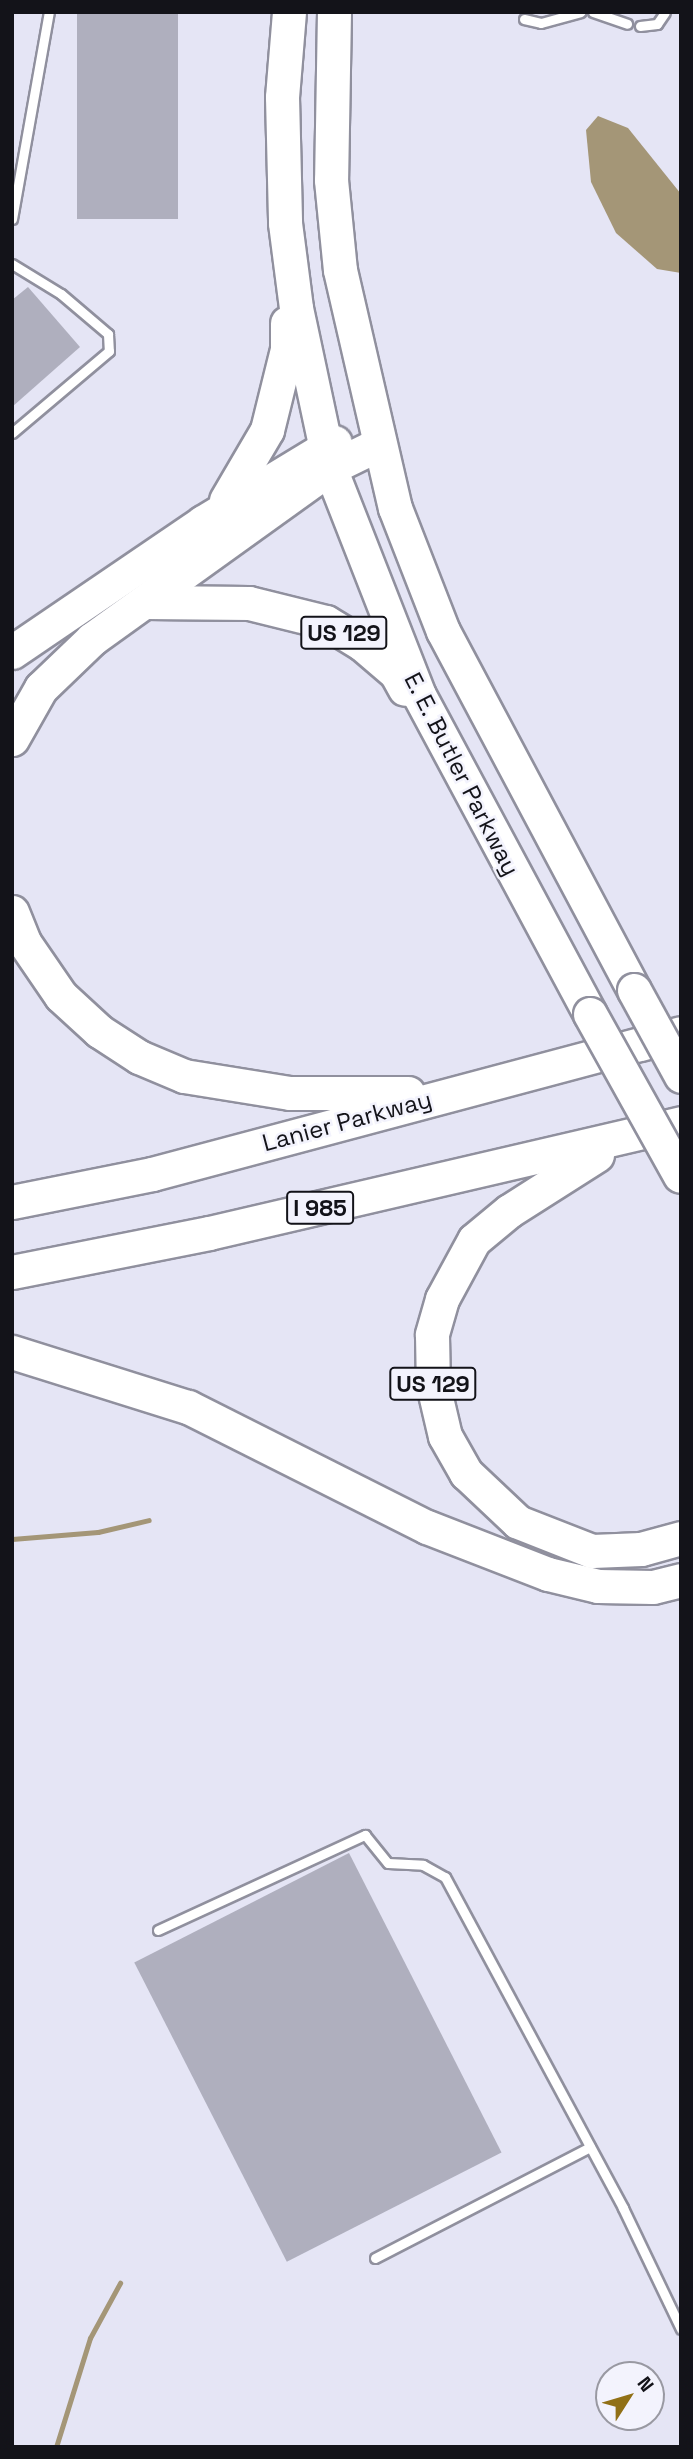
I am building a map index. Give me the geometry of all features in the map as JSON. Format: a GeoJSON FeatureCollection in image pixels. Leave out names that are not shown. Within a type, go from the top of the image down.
{"type":"FeatureCollection","features":[{"type":"Feature","properties":{"kind":"highway","name":"E. E. Butler Parkway"},"geometry":{"type":"LineString","coordinates":[[289,12],[282,97],[285,223],[296,308],[327,457],[389,629],[469,791],[680,1177]]}},
{"type":"Feature","properties":{"kind":"highway","name":"E. E. Butler Parkway"},"geometry":{"type":"LineString","coordinates":[[334,12],[332,193],[340,270],[376,438],[410,551],[443,631],[681,1076]]}},
{"type":"Feature","properties":{"kind":"highway"},"geometry":{"type":"LineString","coordinates":[[203,522],[234,493],[251,465],[279,395],[287,349],[285,223]]}},
{"type":"Feature","properties":{"kind":"highway"},"geometry":{"type":"LineString","coordinates":[[12,652],[203,522],[327,457],[376,438]]}},
{"type":"Feature","properties":{"kind":"highway"},"geometry":{"type":"LineString","coordinates":[[12,739],[41,688],[92,639],[146,602],[327,457]]}},
{"type":"Feature","properties":{"kind":"highway","name":"US 129"},"geometry":{"type":"LineString","coordinates":[[146,602],[249,603],[326,622],[396,673],[469,791]]}},
{"type":"Feature","properties":{"kind":"highway"},"geometry":{"type":"LineString","coordinates":[[12,912],[24,942],[71,1005],[139,1057],[184,1076],[290,1093],[453,1093]]}},
{"type":"Feature","properties":{"kind":"highway","name":"Lanier Parkway"},"geometry":{"type":"LineString","coordinates":[[12,1202],[152,1174],[681,1033]]}},
{"type":"Feature","properties":{"kind":"highway","name":"I 985"},"geometry":{"type":"LineString","coordinates":[[12,1272],[627,1138],[681,1123]]}},
{"type":"Feature","properties":{"kind":"highway","name":"US 129"},"geometry":{"type":"LineString","coordinates":[[627,1138],[556,1178],[474,1240],[442,1299],[432,1335],[433,1385],[445,1436],[466,1473],[518,1522],[592,1551],[641,1549],[681,1538]]}},
{"type":"Feature","properties":{"kind":"highway"},"geometry":{"type":"LineString","coordinates":[[12,1352],[188,1407],[427,1527],[548,1574],[598,1586],[653,1587],[681,1580]]}},
{"type":"Feature","properties":{"kind":"lane"},"geometry":{"type":"LineString","coordinates":[[12,219],[49,12]]}},
{"type":"Feature","properties":{"kind":"lane"},"geometry":{"type":"LineString","coordinates":[[524,19],[541,23],[558,14],[581,12]]}},
{"type":"Feature","properties":{"kind":"lane"},"geometry":{"type":"LineString","coordinates":[[593,12],[627,24]]}},
{"type":"Feature","properties":{"kind":"lane"},"geometry":{"type":"LineString","coordinates":[[640,26],[657,24],[665,12]]}},
{"type":"Feature","properties":{"kind":"lane"},"geometry":{"type":"LineString","coordinates":[[12,264],[61,294],[108,334],[109,351],[12,433]]}},
{"type":"Feature","properties":{"kind":"lane"},"geometry":{"type":"LineString","coordinates":[[158,1930],[365,1835],[388,1863],[423,1865],[445,1877],[590,2147],[681,2329]]}},
{"type":"Feature","properties":{"kind":"lane"},"geometry":{"type":"LineString","coordinates":[[375,2258],[590,2147]]}},
{"type":"Feature","properties":{"kind":"shaded area"},"geometry":{"type":"Polygon","coordinates":[[[598,116],[628,128],[681,194],[681,273],[657,269],[616,233],[591,182],[586,130],[598,116]]]}},
{"type":"Feature","properties":{"kind":"building"},"geometry":{"type":"Polygon","coordinates":[[[77,12],[178,12],[178,219],[77,219],[77,12]]]}},
{"type":"Feature","properties":{"kind":"building"},"geometry":{"type":"Polygon","coordinates":[[[28,287],[80,347],[12,407],[12,300],[28,287]]]}},
{"type":"Feature","properties":{"kind":"building"},"geometry":{"type":"Polygon","coordinates":[[[349,1853],[502,2152],[287,2262],[134,1962],[349,1853]]]}},
{"type":"Feature","properties":{"kind":"waterway"},"geometry":{"type":"LineString","coordinates":[[12,1539],[98,1532],[149,1520]]}},
{"type":"Feature","properties":{"kind":"waterway"},"geometry":{"type":"LineString","coordinates":[[56,2447],[90,2338],[120,2283]]}}]}
